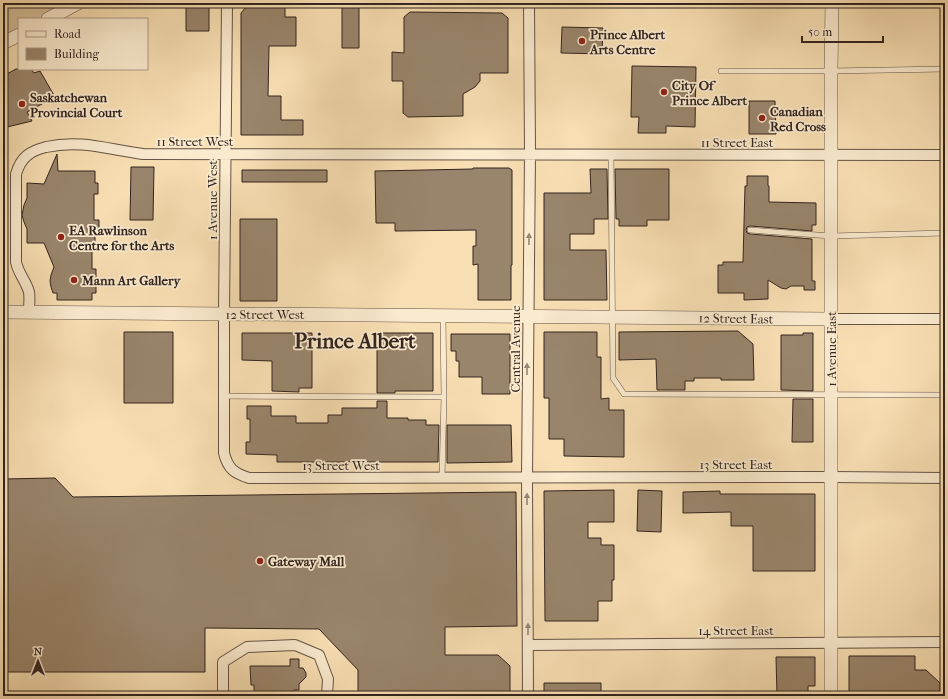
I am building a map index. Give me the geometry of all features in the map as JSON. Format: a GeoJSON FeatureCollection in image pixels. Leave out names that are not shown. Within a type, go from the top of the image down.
{"type":"FeatureCollection","features":[{"type":"Feature","properties":{"kind":"street"},"geometry":{"type":"LineString","coordinates":[[50,18],[78,3]]}},
{"type":"Feature","properties":{"kind":"street","name":"1 Avenue West"},"geometry":{"type":"LineString","coordinates":[[224,396],[227,3]]}},
{"type":"Feature","properties":{"kind":"street","name":"Central Avenue"},"geometry":{"type":"LineString","coordinates":[[528,696],[527,477],[530,154],[529,3]]}},
{"type":"Feature","properties":{"kind":"street","name":"1 Avenue East"},"geometry":{"type":"LineString","coordinates":[[831,696],[832,3]]}},
{"type":"Feature","properties":{"kind":"street"},"geometry":{"type":"LineString","coordinates":[[3,43],[18,36]]}},
{"type":"Feature","properties":{"kind":"street","name":"11 Street West"},"geometry":{"type":"LineString","coordinates":[[29,312],[29,292],[17,267],[16,174],[21,161],[27,155],[43,148],[64,144],[76,144],[99,146],[143,154],[530,154]]}},
{"type":"Feature","properties":{"kind":"street","name":"11 Street East"},"geometry":{"type":"LineString","coordinates":[[530,154],[945,155]]}},
{"type":"Feature","properties":{"kind":"street","name":"12 Street West"},"geometry":{"type":"LineString","coordinates":[[3,312],[528,316]]}},
{"type":"Feature","properties":{"kind":"street","name":"12 Street East"},"geometry":{"type":"LineString","coordinates":[[528,316],[945,319]]}},
{"type":"Feature","properties":{"kind":"street","name":"13 Street West"},"geometry":{"type":"LineString","coordinates":[[224,396],[224,453],[226,461],[231,469],[240,475],[250,478],[527,477]]}},
{"type":"Feature","properties":{"kind":"street","name":"13 Street East"},"geometry":{"type":"LineString","coordinates":[[527,477],[945,478]]}},
{"type":"Feature","properties":{"kind":"street","name":"14 Street East"},"geometry":{"type":"LineString","coordinates":[[528,645],[945,642]]}},
{"type":"Feature","properties":{"kind":"street"},"geometry":{"type":"LineString","coordinates":[[223,696],[223,662],[247,648],[295,646],[319,655],[328,679],[327,696]]}},
{"type":"Feature","properties":{"kind":"lane"},"geometry":{"type":"LineString","coordinates":[[721,71],[831,71],[945,68]]}},
{"type":"Feature","properties":{"kind":"lane"},"geometry":{"type":"LineString","coordinates":[[610,155],[613,378],[624,394],[945,395]]}},
{"type":"Feature","properties":{"kind":"lane"},"geometry":{"type":"LineString","coordinates":[[750,230],[831,236],[945,233]]}},
{"type":"Feature","properties":{"kind":"lane"},"geometry":{"type":"LineString","coordinates":[[442,478],[444,397],[443,315]]}},
{"type":"Feature","properties":{"kind":"lane"},"geometry":{"type":"LineString","coordinates":[[224,396],[444,397]]}},
{"type":"Feature","properties":{"kind":"shaded area"},"geometry":{"type":"Polygon","coordinates":[[[3,3],[73,3],[44,18],[18,18],[18,32],[3,40],[3,3]]]}},
{"type":"Feature","properties":{"kind":"building"},"geometry":{"type":"Polygon","coordinates":[[[209,3],[209,31],[186,31],[186,4],[209,3]]]}},
{"type":"Feature","properties":{"kind":"building"},"geometry":{"type":"Polygon","coordinates":[[[342,4],[359,4],[359,48],[342,48],[342,4]]]}},
{"type":"Feature","properties":{"kind":"building"},"geometry":{"type":"Polygon","coordinates":[[[246,7],[285,7],[285,17],[296,17],[296,46],[269,46],[268,96],[281,96],[281,120],[303,120],[303,135],[241,135],[241,13],[246,7]]]}},
{"type":"Feature","properties":{"kind":"building"},"geometry":{"type":"Polygon","coordinates":[[[410,12],[502,13],[508,18],[508,73],[480,73],[480,81],[475,87],[463,94],[463,116],[408,117],[403,113],[403,81],[392,81],[392,52],[404,53],[404,17],[410,12]]]}},
{"type":"Feature","properties":{"kind":"building","name":"Prince Albert Arts Centre"},"geometry":{"type":"Polygon","coordinates":[[[562,27],[603,28],[602,54],[561,53],[562,27]]]}},
{"type":"Feature","properties":{"kind":"building","name":"City Of Prince Albert"},"geometry":{"type":"Polygon","coordinates":[[[632,66],[696,67],[695,127],[666,126],[666,133],[638,133],[639,117],[631,117],[632,66]]]}},
{"type":"Feature","properties":{"kind":"building","name":"Saskatchewan Provincial Court"},"geometry":{"type":"Polygon","coordinates":[[[16,69],[32,70],[34,73],[40,71],[55,97],[27,112],[32,121],[3,128],[3,76],[16,69]]]}},
{"type":"Feature","properties":{"kind":"building","name":"Canadian Red Cross"},"geometry":{"type":"Polygon","coordinates":[[[749,101],[775,101],[776,134],[749,134],[749,101]]]}},
{"type":"Feature","properties":{"kind":"building","name":"EA Rawlinson Centre for the Arts"},"geometry":{"type":"Polygon","coordinates":[[[57,154],[58,171],[95,171],[95,183],[98,183],[98,194],[94,194],[94,220],[99,220],[99,231],[95,231],[95,244],[92,244],[92,269],[96,269],[96,293],[92,293],[92,300],[57,300],[57,293],[53,293],[50,281],[54,267],[44,243],[27,243],[27,229],[22,215],[27,198],[27,183],[44,184],[57,154]]]}},
{"type":"Feature","properties":{"kind":"building"},"geometry":{"type":"Polygon","coordinates":[[[131,167],[154,167],[153,220],[130,220],[131,167]]]}},
{"type":"Feature","properties":{"kind":"building"},"geometry":{"type":"Polygon","coordinates":[[[509,168],[512,170],[511,300],[478,300],[478,264],[473,265],[473,246],[476,246],[476,230],[395,231],[395,223],[376,223],[375,171],[509,168]]]}},
{"type":"Feature","properties":{"kind":"building"},"geometry":{"type":"Polygon","coordinates":[[[590,169],[607,169],[608,219],[594,219],[594,234],[570,234],[570,250],[606,250],[607,300],[544,300],[544,193],[591,193],[590,169]]]}},
{"type":"Feature","properties":{"kind":"building"},"geometry":{"type":"Polygon","coordinates":[[[615,169],[669,169],[669,220],[647,220],[647,226],[619,226],[619,219],[616,219],[615,169]]]}},
{"type":"Feature","properties":{"kind":"building"},"geometry":{"type":"Polygon","coordinates":[[[242,170],[327,170],[327,182],[242,182],[242,170]]]}},
{"type":"Feature","properties":{"kind":"building"},"geometry":{"type":"Polygon","coordinates":[[[747,176],[768,176],[769,202],[816,203],[816,225],[812,225],[812,231],[750,226],[747,227],[746,230],[747,233],[750,234],[812,239],[812,281],[815,281],[815,290],[804,290],[804,286],[791,286],[786,289],[781,288],[768,280],[768,299],[744,300],[744,293],[718,293],[718,265],[723,265],[723,262],[743,262],[745,186],[747,186],[747,176]]]}},
{"type":"Feature","properties":{"kind":"building"},"geometry":{"type":"Polygon","coordinates":[[[240,219],[277,219],[277,301],[240,301],[240,219]]]}},
{"type":"Feature","properties":{"kind":"building"},"geometry":{"type":"Polygon","coordinates":[[[738,331],[753,344],[754,380],[694,378],[694,381],[685,381],[685,390],[657,390],[656,359],[619,360],[619,332],[738,331]]]}},
{"type":"Feature","properties":{"kind":"building"},"geometry":{"type":"Polygon","coordinates":[[[124,332],[173,332],[173,403],[124,403],[124,332]]]}},
{"type":"Feature","properties":{"kind":"building"},"geometry":{"type":"Polygon","coordinates":[[[544,332],[597,332],[597,357],[601,357],[601,399],[609,398],[609,410],[624,410],[624,457],[564,456],[564,439],[549,439],[549,398],[544,398],[544,332]]]}},
{"type":"Feature","properties":{"kind":"building"},"geometry":{"type":"Polygon","coordinates":[[[242,333],[312,333],[312,388],[299,388],[299,392],[272,391],[272,361],[242,360],[242,333]]]}},
{"type":"Feature","properties":{"kind":"building"},"geometry":{"type":"Polygon","coordinates":[[[377,333],[433,333],[433,391],[395,391],[395,393],[377,393],[377,333]]]}},
{"type":"Feature","properties":{"kind":"building"},"geometry":{"type":"Polygon","coordinates":[[[803,333],[813,333],[813,391],[781,390],[781,335],[803,335],[803,333]]]}},
{"type":"Feature","properties":{"kind":"building"},"geometry":{"type":"Polygon","coordinates":[[[451,334],[510,334],[510,394],[482,394],[482,377],[459,377],[459,361],[456,361],[456,351],[451,351],[451,334]]]}},
{"type":"Feature","properties":{"kind":"building"},"geometry":{"type":"Polygon","coordinates":[[[793,399],[813,399],[813,442],[792,442],[793,399]]]}},
{"type":"Feature","properties":{"kind":"building"},"geometry":{"type":"Polygon","coordinates":[[[377,401],[387,401],[387,418],[426,420],[426,425],[439,425],[438,462],[277,462],[277,455],[246,454],[246,442],[250,442],[250,419],[247,419],[247,406],[271,406],[271,416],[296,416],[296,423],[328,423],[328,415],[342,415],[342,408],[377,408],[377,401]]]}},
{"type":"Feature","properties":{"kind":"building"},"geometry":{"type":"Polygon","coordinates":[[[447,425],[511,425],[512,462],[447,463],[447,425]]]}},
{"type":"Feature","properties":{"kind":"building","name":"Gateway Mall"},"geometry":{"type":"Polygon","coordinates":[[[55,478],[73,497],[516,492],[517,626],[445,627],[445,655],[498,655],[510,666],[510,696],[358,696],[358,670],[319,629],[205,628],[205,672],[3,672],[3,479],[55,478]]]}},
{"type":"Feature","properties":{"kind":"building"},"geometry":{"type":"Polygon","coordinates":[[[614,490],[614,522],[588,522],[588,538],[601,538],[601,545],[614,545],[614,580],[612,580],[612,601],[598,601],[598,621],[545,621],[544,491],[614,490]]]}},
{"type":"Feature","properties":{"kind":"building"},"geometry":{"type":"Polygon","coordinates":[[[638,490],[662,491],[661,532],[637,531],[638,490]]]}},
{"type":"Feature","properties":{"kind":"building"},"geometry":{"type":"Polygon","coordinates":[[[720,491],[720,494],[815,494],[815,571],[753,571],[753,526],[731,526],[731,512],[683,513],[683,492],[720,491]]]}},
{"type":"Feature","properties":{"kind":"building"},"geometry":{"type":"Polygon","coordinates":[[[849,656],[915,656],[915,670],[926,670],[940,683],[940,696],[849,696],[849,656]]]}},
{"type":"Feature","properties":{"kind":"building"},"geometry":{"type":"Polygon","coordinates":[[[776,657],[815,657],[815,686],[808,686],[808,696],[777,696],[776,657]]]}},
{"type":"Feature","properties":{"kind":"building"},"geometry":{"type":"Polygon","coordinates":[[[290,659],[299,659],[299,668],[303,668],[306,673],[306,677],[299,684],[299,690],[294,690],[294,696],[254,696],[254,685],[251,685],[250,666],[290,666],[290,659]]]}},
{"type":"Feature","properties":{"kind":"building"},"geometry":{"type":"Polygon","coordinates":[[[544,683],[601,683],[601,696],[544,696],[544,683]]]}},
{"type":"Feature","properties":{"kind":"place","name":"Prince Albert Arts Centre"},"geometry":{"type":"Point","coordinates":[582,41]}},
{"type":"Feature","properties":{"kind":"place","name":"City Of Prince Albert"},"geometry":{"type":"Point","coordinates":[664,92]}},
{"type":"Feature","properties":{"kind":"place","name":"Saskatchewan Provincial Court"},"geometry":{"type":"Point","coordinates":[22,104]}},
{"type":"Feature","properties":{"kind":"place","name":"Canadian Red Cross"},"geometry":{"type":"Point","coordinates":[762,118]}},
{"type":"Feature","properties":{"kind":"place","name":"EA Rawlinson Centre for the Arts"},"geometry":{"type":"Point","coordinates":[61,237]}},
{"type":"Feature","properties":{"kind":"place","name":"Mann Art Gallery"},"geometry":{"type":"Point","coordinates":[74,280]}},
{"type":"Feature","properties":{"kind":"place","name":"Gateway Mall"},"geometry":{"type":"Point","coordinates":[260,561]}},
{"type":"Feature","properties":{"kind":"district","name":"Prince Albert"},"geometry":{"type":"Point","coordinates":[355,341]}}]}
